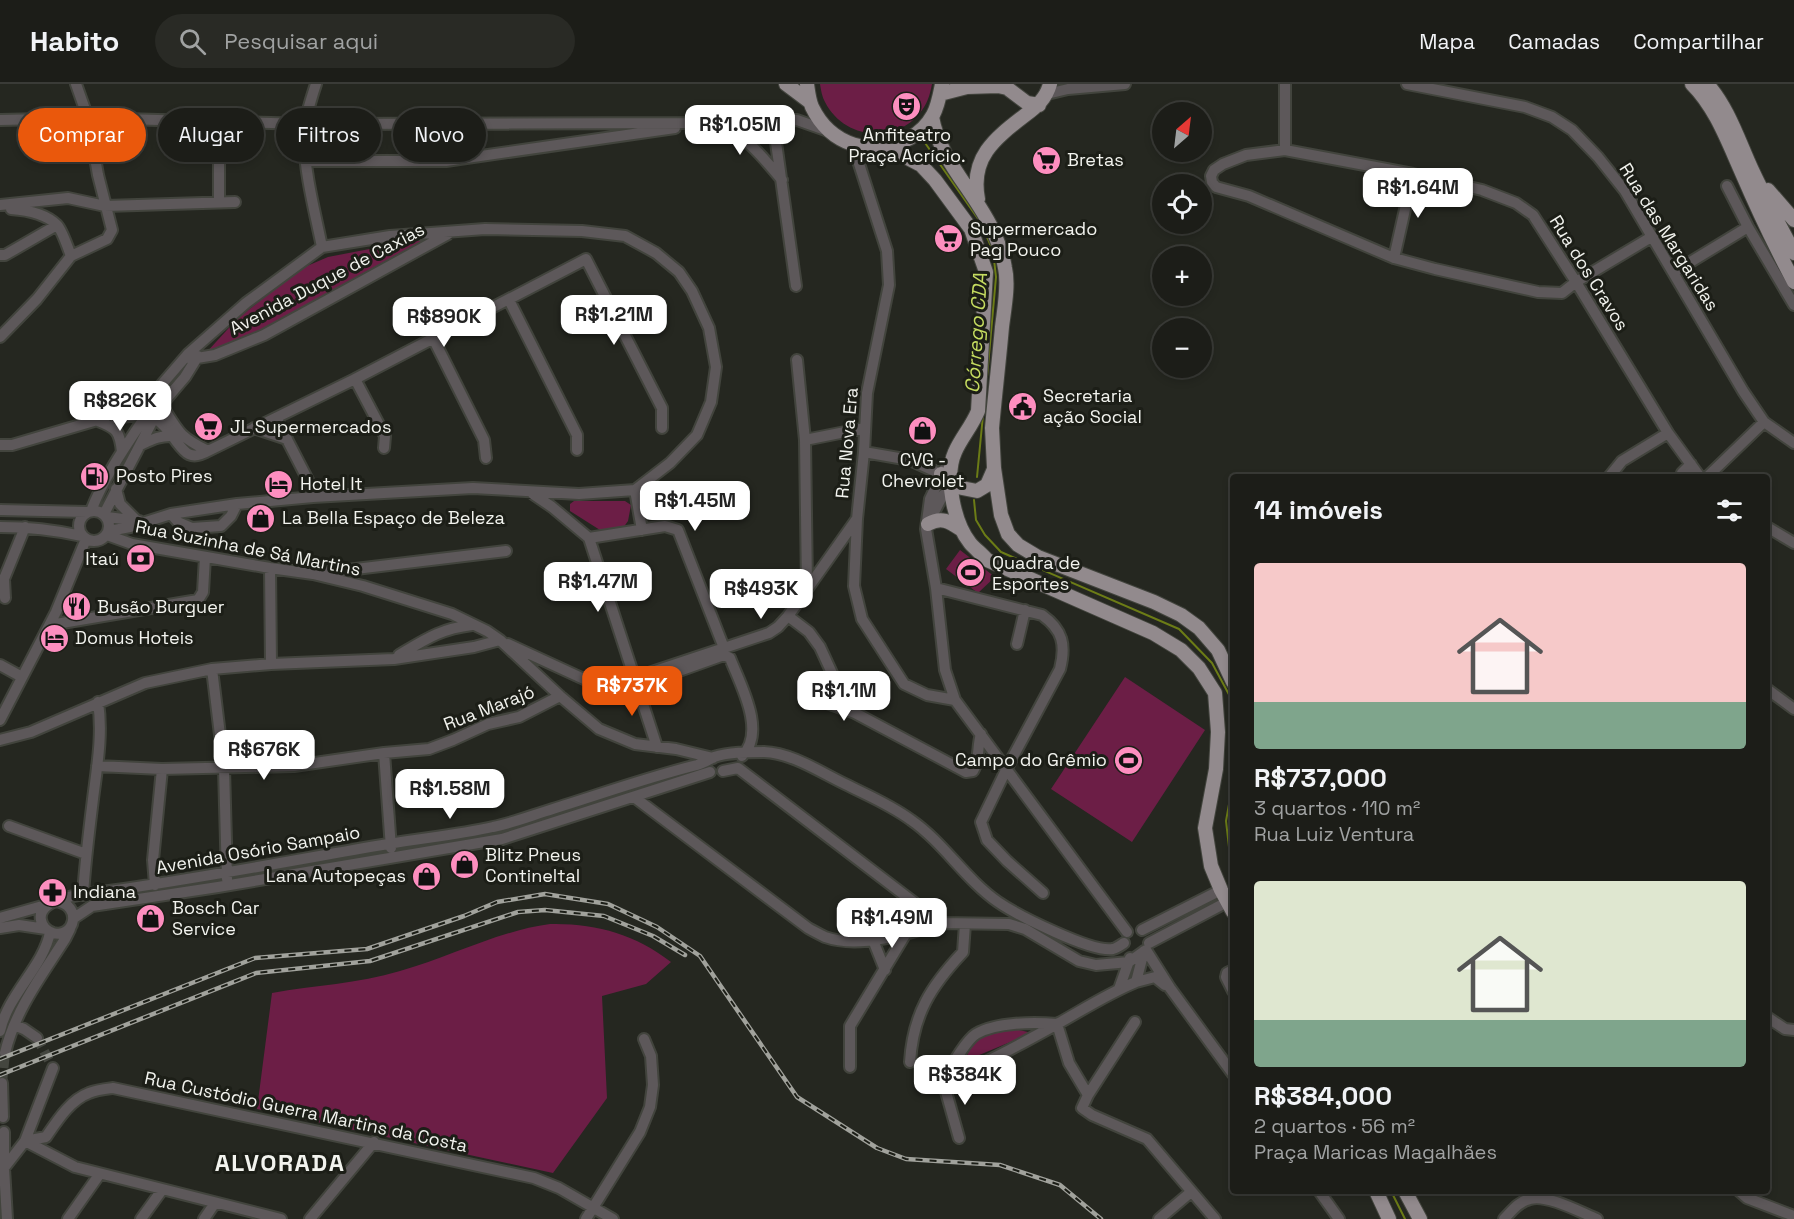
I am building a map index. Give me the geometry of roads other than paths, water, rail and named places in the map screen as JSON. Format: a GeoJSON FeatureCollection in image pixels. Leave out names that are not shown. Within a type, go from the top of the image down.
{"type":"FeatureCollection","features":[{"type":"Feature","properties":{"kind":"main road"},"geometry":{"type":"LineString","coordinates":[[786,84],[811,104]]}},
{"type":"Feature","properties":{"kind":"main road"},"geometry":{"type":"LineString","coordinates":[[807,84],[811,104],[820,121],[831,133],[853,145],[898,153],[921,165],[971,229],[986,272],[978,411],[955,453],[951,467],[954,506],[962,530],[970,543],[987,560],[1153,633],[1181,650],[1200,668],[1215,693],[1218,732],[1216,769],[1205,828],[1211,866],[1228,901]]}},
{"type":"Feature","properties":{"kind":"main road"},"geometry":{"type":"LineString","coordinates":[[1692,84],[1703,95],[1718,120],[1771,237],[1791,262]]}},
{"type":"Feature","properties":{"kind":"main road"},"geometry":{"type":"LineString","coordinates":[[1707,84],[1727,114],[1780,225],[1791,262],[1794,282]]}},
{"type":"Feature","properties":{"kind":"main road"},"geometry":{"type":"LineString","coordinates":[[876,149],[898,145],[918,134],[932,117],[941,89],[998,86],[1007,88],[1027,102],[1046,93]]}},
{"type":"Feature","properties":{"kind":"main road"},"geometry":{"type":"LineString","coordinates":[[980,207],[975,183],[981,160],[994,141],[1046,93]]}},
{"type":"Feature","properties":{"kind":"main road"},"geometry":{"type":"LineString","coordinates":[[932,117],[943,152],[980,207],[996,238],[1006,270],[992,428],[994,468],[1001,515],[1008,534],[1018,545],[1038,557],[1181,615],[1199,628],[1218,650],[1230,676]]}},
{"type":"Feature","properties":{"kind":"main road"},"geometry":{"type":"LineString","coordinates":[[1754,174],[1794,220]]}},
{"type":"Feature","properties":{"kind":"main road"},"geometry":{"type":"LineString","coordinates":[[1771,237],[1780,225]]}},
{"type":"Feature","properties":{"kind":"main road"},"geometry":{"type":"LineString","coordinates":[[951,483],[977,491],[987,485],[994,468]]}},
{"type":"Feature","properties":{"kind":"main road"},"geometry":{"type":"LineString","coordinates":[[927,526],[936,520],[946,520],[962,530]]}},
{"type":"Feature","properties":{"kind":"main road"},"geometry":{"type":"LineString","coordinates":[[1377,1194],[1389,1219]]}},
{"type":"Feature","properties":{"kind":"main road"},"geometry":{"type":"LineString","coordinates":[[1406,1194],[1420,1219]]}},
{"type":"Feature","properties":{"kind":"street"},"geometry":{"type":"LineString","coordinates":[[76,84],[84,108]]}},
{"type":"Feature","properties":{"kind":"street"},"geometry":{"type":"LineString","coordinates":[[309,108],[316,84]]}},
{"type":"Feature","properties":{"kind":"street"},"geometry":{"type":"LineString","coordinates":[[1046,93],[1125,84]]}},
{"type":"Feature","properties":{"kind":"street"},"geometry":{"type":"LineString","coordinates":[[1284,150],[1286,84]]}},
{"type":"Feature","properties":{"kind":"street","name":"Rua das Margaridas"},"geometry":{"type":"LineString","coordinates":[[1407,84],[1431,86],[1525,107],[1552,117],[1572,130],[1598,157],[1625,191],[1743,391],[1764,422],[1794,443]]}},
{"type":"Feature","properties":{"kind":"street"},"geometry":{"type":"LineString","coordinates":[[797,120],[811,104]]}},
{"type":"Feature","properties":{"kind":"street"},"geometry":{"type":"LineString","coordinates":[[0,120],[18,120]]}},
{"type":"Feature","properties":{"kind":"street"},"geometry":{"type":"LineString","coordinates":[[381,124],[703,123],[797,120],[831,133]]}},
{"type":"Feature","properties":{"kind":"street"},"geometry":{"type":"LineString","coordinates":[[773,121],[796,286]]}},
{"type":"Feature","properties":{"kind":"street"},"geometry":{"type":"LineString","coordinates":[[574,142],[577,123]]}},
{"type":"Feature","properties":{"kind":"street"},"geometry":{"type":"LineString","coordinates":[[381,161],[446,161],[703,123],[725,126],[758,152],[782,180]]}},
{"type":"Feature","properties":{"kind":"street","name":"Rua Nova Era"},"geometry":{"type":"LineString","coordinates":[[853,145],[886,251],[889,285],[867,393],[854,586],[862,620],[904,684],[927,695],[955,700]]}},
{"type":"Feature","properties":{"kind":"street","name":"Rua dos Cravos"},"geometry":{"type":"LineString","coordinates":[[1394,258],[1249,196],[1216,187],[1211,176],[1214,170],[1223,164],[1246,155],[1284,150],[1413,174],[1482,190],[1516,203],[1533,216],[1668,433],[1698,474]]}},
{"type":"Feature","properties":{"kind":"street"},"geometry":{"type":"LineString","coordinates":[[0,336],[37,299],[71,256],[107,238],[112,230],[96,162]]}},
{"type":"Feature","properties":{"kind":"street"},"geometry":{"type":"LineString","coordinates":[[219,162],[219,202]]}},
{"type":"Feature","properties":{"kind":"street"},"geometry":{"type":"LineString","coordinates":[[307,162],[310,189],[322,247],[246,303],[142,407],[149,417],[173,436],[183,451],[192,456],[200,456],[355,379],[586,259],[662,408],[662,428]]}},
{"type":"Feature","properties":{"kind":"street"},"geometry":{"type":"LineString","coordinates":[[1413,174],[1394,258],[1435,269],[1538,292],[1562,293],[1576,282],[1653,236]]}},
{"type":"Feature","properties":{"kind":"street"},"geometry":{"type":"LineString","coordinates":[[1727,186],[1748,227],[1794,305]]}},
{"type":"Feature","properties":{"kind":"street"},"geometry":{"type":"LineString","coordinates":[[0,207],[68,198],[105,206],[235,202]]}},
{"type":"Feature","properties":{"kind":"street"},"geometry":{"type":"LineString","coordinates":[[0,207],[27,210],[57,225],[71,256]]}},
{"type":"Feature","properties":{"kind":"street"},"geometry":{"type":"LineString","coordinates":[[1780,225],[1794,220]]}},
{"type":"Feature","properties":{"kind":"street"},"geometry":{"type":"LineString","coordinates":[[0,255],[4,255],[57,225]]}},
{"type":"Feature","properties":{"kind":"street"},"geometry":{"type":"LineString","coordinates":[[1674,272],[1748,227]]}},
{"type":"Feature","properties":{"kind":"street","name":"Avenida Duque de Caxias"},"geometry":{"type":"LineString","coordinates":[[322,247],[390,236],[485,229],[582,231],[625,236],[657,253],[679,272],[692,291],[709,328],[716,367],[711,402],[697,435],[669,463],[634,490]]}},
{"type":"Feature","properties":{"kind":"street","name":"Avenida Duque de Caxias"},"geometry":{"type":"LineString","coordinates":[[184,376],[215,356],[264,335],[453,231]]}},
{"type":"Feature","properties":{"kind":"street"},"geometry":{"type":"LineString","coordinates":[[509,300],[577,435],[577,450]]}},
{"type":"Feature","properties":{"kind":"street"},"geometry":{"type":"LineString","coordinates":[[433,338],[484,440],[486,458]]}},
{"type":"Feature","properties":{"kind":"street"},"geometry":{"type":"LineString","coordinates":[[96,421],[162,414],[163,405],[184,376],[192,356]]}},
{"type":"Feature","properties":{"kind":"street","name":"Avenida Duque de Caxias"},"geometry":{"type":"LineString","coordinates":[[192,356],[215,356]]}},
{"type":"Feature","properties":{"kind":"street"},"geometry":{"type":"LineString","coordinates":[[797,360],[805,440],[807,588]]}},
{"type":"Feature","properties":{"kind":"street"},"geometry":{"type":"LineString","coordinates":[[355,379],[385,436],[384,448]]}},
{"type":"Feature","properties":{"kind":"street"},"geometry":{"type":"LineString","coordinates":[[0,445],[12,445],[96,421],[147,400],[157,399],[163,405],[178,432],[188,441],[208,451]]}},
{"type":"Feature","properties":{"kind":"street"},"geometry":{"type":"LineString","coordinates":[[108,533],[109,522],[106,516],[116,489],[140,445],[149,417]]}},
{"type":"Feature","properties":{"kind":"street"},"geometry":{"type":"LineString","coordinates":[[0,720],[50,625],[84,537],[79,526],[80,520],[89,512],[122,452],[149,417]]}},
{"type":"Feature","properties":{"kind":"street"},"geometry":{"type":"LineString","coordinates":[[276,418],[312,488],[313,497]]}},
{"type":"Feature","properties":{"kind":"street"},"geometry":{"type":"LineString","coordinates":[[96,421],[115,429],[120,436],[122,452]]}},
{"type":"Feature","properties":{"kind":"street"},"geometry":{"type":"LineString","coordinates":[[1710,474],[1764,422]]}},
{"type":"Feature","properties":{"kind":"street"},"geometry":{"type":"LineString","coordinates":[[254,428],[288,439]]}},
{"type":"Feature","properties":{"kind":"street"},"geometry":{"type":"LineString","coordinates":[[805,440],[865,428]]}},
{"type":"Feature","properties":{"kind":"street"},"geometry":{"type":"LineString","coordinates":[[1611,474],[1622,461],[1668,433]]}},
{"type":"Feature","properties":{"kind":"street"},"geometry":{"type":"LineString","coordinates":[[140,445],[165,435],[173,436]]}},
{"type":"Feature","properties":{"kind":"street"},"geometry":{"type":"LineString","coordinates":[[864,452],[910,460],[951,483]]}},
{"type":"Feature","properties":{"kind":"street"},"geometry":{"type":"LineString","coordinates":[[1682,474],[1691,464]]}},
{"type":"Feature","properties":{"kind":"street"},"geometry":{"type":"LineString","coordinates":[[927,526],[951,483]]}},
{"type":"Feature","properties":{"kind":"street"},"geometry":{"type":"LineString","coordinates":[[951,483],[930,499],[927,526],[945,670],[955,700],[1137,948],[1170,988],[1230,1070]]}},
{"type":"Feature","properties":{"kind":"street"},"geometry":{"type":"LineString","coordinates":[[0,526],[61,531],[95,541],[104,538],[108,533],[171,514],[237,504],[313,497],[473,488],[561,494],[634,490],[642,530]]}},
{"type":"Feature","properties":{"kind":"street"},"geometry":{"type":"LineString","coordinates":[[116,489],[120,504],[138,523]]}},
{"type":"Feature","properties":{"kind":"street"},"geometry":{"type":"LineString","coordinates":[[530,492],[589,538],[657,747]]}},
{"type":"Feature","properties":{"kind":"street"},"geometry":{"type":"LineString","coordinates":[[552,507],[561,494]]}},
{"type":"Feature","properties":{"kind":"street"},"geometry":{"type":"LineString","coordinates":[[171,514],[178,522],[192,528],[221,526],[231,516],[237,504]]}},
{"type":"Feature","properties":{"kind":"street"},"geometry":{"type":"LineString","coordinates":[[0,510],[100,512],[106,516],[138,523]]}},
{"type":"Feature","properties":{"kind":"street"},"geometry":{"type":"LineString","coordinates":[[636,682],[769,633],[778,627],[857,519]]}},
{"type":"Feature","properties":{"kind":"street"},"geometry":{"type":"LineString","coordinates":[[132,544],[127,535],[138,523]]}},
{"type":"Feature","properties":{"kind":"street"},"geometry":{"type":"LineString","coordinates":[[589,538],[664,526],[678,530],[724,648]]}},
{"type":"Feature","properties":{"kind":"street"},"geometry":{"type":"LineString","coordinates":[[5,598],[2,579],[25,527]]}},
{"type":"Feature","properties":{"kind":"street"},"geometry":{"type":"LineString","coordinates":[[1770,529],[1794,543]]}},
{"type":"Feature","properties":{"kind":"street","name":"Rua Suzinha de Sá Martins"},"geometry":{"type":"LineString","coordinates":[[108,533],[132,544],[205,558],[313,574],[363,586],[452,614],[500,640],[599,729],[635,744],[676,749],[711,762]]}},
{"type":"Feature","properties":{"kind":"street"},"geometry":{"type":"LineString","coordinates":[[313,574],[506,551]]}},
{"type":"Feature","properties":{"kind":"street"},"geometry":{"type":"LineString","coordinates":[[50,625],[198,600],[203,592],[205,558]]}},
{"type":"Feature","properties":{"kind":"street"},"geometry":{"type":"LineString","coordinates":[[270,568],[271,663]]}},
{"type":"Feature","properties":{"kind":"street"},"geometry":{"type":"LineString","coordinates":[[936,588],[1042,615],[1052,622],[1062,640],[1064,654],[1060,669],[981,822],[987,840],[1043,893]]}},
{"type":"Feature","properties":{"kind":"street"},"geometry":{"type":"LineString","coordinates":[[1017,644],[1025,610]]}},
{"type":"Feature","properties":{"kind":"street"},"geometry":{"type":"LineString","coordinates":[[452,614],[453,627]]}},
{"type":"Feature","properties":{"kind":"street"},"geometry":{"type":"LineString","coordinates":[[788,616],[809,632],[820,647],[855,713]]}},
{"type":"Feature","properties":{"kind":"street"},"geometry":{"type":"LineString","coordinates":[[394,659],[431,635],[453,627],[473,625]]}},
{"type":"Feature","properties":{"kind":"street"},"geometry":{"type":"LineString","coordinates":[[484,645],[488,637],[487,631]]}},
{"type":"Feature","properties":{"kind":"street"},"geometry":{"type":"LineString","coordinates":[[431,635],[429,643],[432,653]]}},
{"type":"Feature","properties":{"kind":"street"},"geometry":{"type":"LineString","coordinates":[[0,740],[31,732],[145,683],[212,669],[271,663],[394,659],[484,645],[500,640],[586,680],[636,682],[724,655],[729,658],[752,717],[752,734],[746,752],[739,759],[738,768]]}},
{"type":"Feature","properties":{"kind":"street"},"geometry":{"type":"LineString","coordinates":[[0,665],[22,677]]}},
{"type":"Feature","properties":{"kind":"street"},"geometry":{"type":"LineString","coordinates":[[212,669],[224,768],[227,873],[226,881],[218,887]]}},
{"type":"Feature","properties":{"kind":"street"},"geometry":{"type":"LineString","coordinates":[[1770,691],[1794,709]]}},
{"type":"Feature","properties":{"kind":"street","name":"Rua Marajó"},"geometry":{"type":"LineString","coordinates":[[97,766],[162,769],[294,766],[429,749],[488,724],[519,717],[560,696]]}},
{"type":"Feature","properties":{"kind":"street"},"geometry":{"type":"LineString","coordinates":[[807,696],[855,713],[966,772],[973,771],[977,764],[981,734]]}},
{"type":"Feature","properties":{"kind":"street"},"geometry":{"type":"LineString","coordinates":[[83,895],[97,766],[100,717],[98,702]]}},
{"type":"Feature","properties":{"kind":"street"},"geometry":{"type":"LineString","coordinates":[[675,771],[679,761],[679,753],[676,749]]}},
{"type":"Feature","properties":{"kind":"street","name":"Avenida Osório Sampaio"},"geometry":{"type":"LineString","coordinates":[[0,918],[83,895],[155,885],[390,843],[495,827],[675,771],[746,752],[773,752],[883,803],[912,820],[997,902],[1078,942],[1098,948],[1137,948]]}},
{"type":"Feature","properties":{"kind":"street"},"geometry":{"type":"LineString","coordinates":[[384,753],[393,858]]}},
{"type":"Feature","properties":{"kind":"street"},"geometry":{"type":"LineString","coordinates":[[711,762],[724,763],[723,771],[738,768],[941,923]]}},
{"type":"Feature","properties":{"kind":"street","name":"Avenida Osório Sampaio"},"geometry":{"type":"LineString","coordinates":[[73,921],[92,906],[502,839],[634,797],[711,762]]}},
{"type":"Feature","properties":{"kind":"street"},"geometry":{"type":"LineString","coordinates":[[155,885],[153,860],[162,769]]}},
{"type":"Feature","properties":{"kind":"street"},"geometry":{"type":"LineString","coordinates":[[634,797],[808,928],[826,937],[873,940],[905,935],[941,923],[1009,924],[1025,929],[1079,961],[1096,965],[1137,948],[1228,901]]}},
{"type":"Feature","properties":{"kind":"street"},"geometry":{"type":"LineString","coordinates":[[9,826],[86,854]]}},
{"type":"Feature","properties":{"kind":"street"},"geometry":{"type":"LineString","coordinates":[[1119,989],[1137,948],[1148,935],[1142,930],[1228,901]]}},
{"type":"Feature","properties":{"kind":"street"},"geometry":{"type":"LineString","coordinates":[[0,1031],[12,1002],[47,945],[48,931],[42,925],[41,914],[51,903],[67,904],[73,913],[73,921],[65,939],[21,1008],[5,1053]]}},
{"type":"Feature","properties":{"kind":"street"},"geometry":{"type":"LineString","coordinates":[[0,928],[19,925],[61,933],[66,931],[73,921]]}},
{"type":"Feature","properties":{"kind":"street"},"geometry":{"type":"LineString","coordinates":[[910,1062],[913,1032],[930,991],[963,952],[965,924]]}},
{"type":"Feature","properties":{"kind":"street"},"geometry":{"type":"LineString","coordinates":[[849,1067],[850,1026],[905,935]]}},
{"type":"Feature","properties":{"kind":"street"},"geometry":{"type":"LineString","coordinates":[[873,940],[885,970]]}},
{"type":"Feature","properties":{"kind":"street"},"geometry":{"type":"LineString","coordinates":[[1136,982],[1140,966],[1137,948]]}},
{"type":"Feature","properties":{"kind":"street"},"geometry":{"type":"LineString","coordinates":[[1137,948],[1140,966],[1170,988]]}},
{"type":"Feature","properties":{"kind":"street"},"geometry":{"type":"LineString","coordinates":[[1230,972],[1226,977],[1230,985]]}},
{"type":"Feature","properties":{"kind":"street"},"geometry":{"type":"LineString","coordinates":[[943,1081],[1057,1024],[1119,989],[1155,977]]}},
{"type":"Feature","properties":{"kind":"street"},"geometry":{"type":"LineString","coordinates":[[1770,1019],[1785,1029],[1794,1030]]}},
{"type":"Feature","properties":{"kind":"street"},"geometry":{"type":"LineString","coordinates":[[959,1138],[943,1081],[975,1034],[999,1027],[1032,1022],[1057,1024]]}},
{"type":"Feature","properties":{"kind":"street"},"geometry":{"type":"LineString","coordinates":[[1135,1022],[1082,1108],[1092,1115],[1147,1139],[1215,1219]]}},
{"type":"Feature","properties":{"kind":"street"},"geometry":{"type":"LineString","coordinates":[[1057,1024],[1069,1063],[1088,1095]]}},
{"type":"Feature","properties":{"kind":"street"},"geometry":{"type":"LineString","coordinates":[[14,1025],[37,1038]]}},
{"type":"Feature","properties":{"kind":"street"},"geometry":{"type":"LineString","coordinates":[[586,1219],[640,1132],[651,1107],[653,1085],[651,1056],[644,1040]]}},
{"type":"Feature","properties":{"kind":"street"},"geometry":{"type":"LineString","coordinates":[[960,1053],[960,1066],[965,1072]]}},
{"type":"Feature","properties":{"kind":"street"},"geometry":{"type":"LineString","coordinates":[[2,1164],[25,1141],[52,1068]]}},
{"type":"Feature","properties":{"kind":"street"},"geometry":{"type":"LineString","coordinates":[[2,1083],[2,1116],[6,1124],[2,1134],[2,1164],[7,1219]]}},
{"type":"Feature","properties":{"kind":"street","name":"Rua Custódio Guerra Martins da Costa"},"geometry":{"type":"LineString","coordinates":[[25,1141],[46,1137],[59,1118],[77,1099],[90,1092],[113,1088],[534,1178],[559,1188],[613,1219]]}},
{"type":"Feature","properties":{"kind":"street"},"geometry":{"type":"LineString","coordinates":[[25,1141],[75,1167],[99,1175],[276,1218]]}},
{"type":"Feature","properties":{"kind":"street"},"geometry":{"type":"LineString","coordinates":[[310,1219],[374,1142]]}},
{"type":"Feature","properties":{"kind":"street"},"geometry":{"type":"LineString","coordinates":[[68,1219],[99,1175]]}},
{"type":"Feature","properties":{"kind":"street"},"geometry":{"type":"LineString","coordinates":[[141,1219],[162,1190]]}},
{"type":"Feature","properties":{"kind":"street"},"geometry":{"type":"LineString","coordinates":[[1159,1219],[1191,1192]]}},
{"type":"Feature","properties":{"kind":"street"},"geometry":{"type":"LineString","coordinates":[[1321,1194],[1337,1218]]}},
{"type":"Feature","properties":{"kind":"street"},"geometry":{"type":"LineString","coordinates":[[1742,1194],[1747,1198],[1794,1215]]}},
{"type":"Feature","properties":{"kind":"street"},"geometry":{"type":"LineString","coordinates":[[1504,1219],[1518,1204],[1530,1198],[1556,1201],[1596,1219]]}},
{"type":"Feature","properties":{"kind":"street"},"geometry":{"type":"LineString","coordinates":[[204,1219],[215,1203]]}},
{"type":"Feature","properties":{"kind":"waterway","name":"Córrego CDA"},"geometry":{"type":"LineString","coordinates":[[923,140],[981,223],[993,251],[996,277],[987,377]]}},
{"type":"Feature","properties":{"kind":"waterway","name":"Córrego CDA"},"geometry":{"type":"LineString","coordinates":[[977,477],[983,415]]}},
{"type":"Feature","properties":{"kind":"waterway"},"geometry":{"type":"LineString","coordinates":[[974,500],[976,520],[985,535],[1001,552],[1179,629],[1212,663],[1230,696]]}},
{"type":"Feature","properties":{"kind":"waterway"},"geometry":{"type":"LineString","coordinates":[[1230,799],[1226,821],[1230,856]]}},
{"type":"Feature","properties":{"kind":"waterway"},"geometry":{"type":"LineString","coordinates":[[1392,1194],[1405,1219]]}},
{"type":"Feature","properties":{"kind":"tunnel"},"geometry":{"type":"LineString","coordinates":[[37,1038],[53,1068]]}},
{"type":"Feature","properties":{"kind":"tunnel"},"geometry":{"type":"LineString","coordinates":[[2,1083],[5,1053]]}},
{"type":"Feature","properties":{"kind":"railway"},"geometry":{"type":"LineString","coordinates":[[0,1059],[255,958],[367,949],[464,916],[497,902],[545,894],[608,904],[657,927],[700,956],[797,1097],[877,1148],[906,1159],[1000,1165],[1060,1185],[1101,1219]]}},
{"type":"Feature","properties":{"kind":"railway"},"geometry":{"type":"LineString","coordinates":[[0,1075],[256,973],[370,961],[518,912],[545,910],[604,916],[653,936],[685,955]]}},
{"type":"Feature","properties":{"kind":"place","name":"Anfiteatro Praça Acrício."},"geometry":{"type":"Point","coordinates":[907,106]}},
{"type":"Feature","properties":{"kind":"place","name":"Bretas"},"geometry":{"type":"Point","coordinates":[1046,160]}},
{"type":"Feature","properties":{"kind":"place","name":"Supermercado Pag Pouco"},"geometry":{"type":"Point","coordinates":[949,239]}},
{"type":"Feature","properties":{"kind":"place","name":"Secretaria ação Social"},"geometry":{"type":"Point","coordinates":[1022,406]}},
{"type":"Feature","properties":{"kind":"place","name":"JL Supermercados"},"geometry":{"type":"Point","coordinates":[209,427]}},
{"type":"Feature","properties":{"kind":"place","name":"CVG - Chevrolet"},"geometry":{"type":"Point","coordinates":[923,431]}},
{"type":"Feature","properties":{"kind":"place","name":"Posto Pires"},"geometry":{"type":"Point","coordinates":[95,476]}},
{"type":"Feature","properties":{"kind":"place","name":"Hotel It"},"geometry":{"type":"Point","coordinates":[279,484]}},
{"type":"Feature","properties":{"kind":"place","name":"La Bella Espaço de Beleza"},"geometry":{"type":"Point","coordinates":[261,518]}},
{"type":"Feature","properties":{"kind":"place","name":"Itaú"},"geometry":{"type":"Point","coordinates":[140,559]}},
{"type":"Feature","properties":{"kind":"place","name":"Quadra de Esportes"},"geometry":{"type":"Point","coordinates":[971,573]}},
{"type":"Feature","properties":{"kind":"place","name":"Busão Burguer"},"geometry":{"type":"Point","coordinates":[76,607]}},
{"type":"Feature","properties":{"kind":"place","name":"Domus Hoteis"},"geometry":{"type":"Point","coordinates":[54,638]}},
{"type":"Feature","properties":{"kind":"place","name":"Campo do Grêmio"},"geometry":{"type":"Point","coordinates":[1128,760]}},
{"type":"Feature","properties":{"kind":"place","name":"Blitz Pneus Contineltal"},"geometry":{"type":"Point","coordinates":[464,865]}},
{"type":"Feature","properties":{"kind":"place","name":"Lana Autopeças"},"geometry":{"type":"Point","coordinates":[427,876]}},
{"type":"Feature","properties":{"kind":"place","name":"Indiana"},"geometry":{"type":"Point","coordinates":[52,892]}},
{"type":"Feature","properties":{"kind":"place","name":"Bosch Car Service"},"geometry":{"type":"Point","coordinates":[151,918]}},
{"type":"Feature","properties":{"kind":"district","name":"ALVORADA"},"geometry":{"type":"Point","coordinates":[280,1163]}}]}
